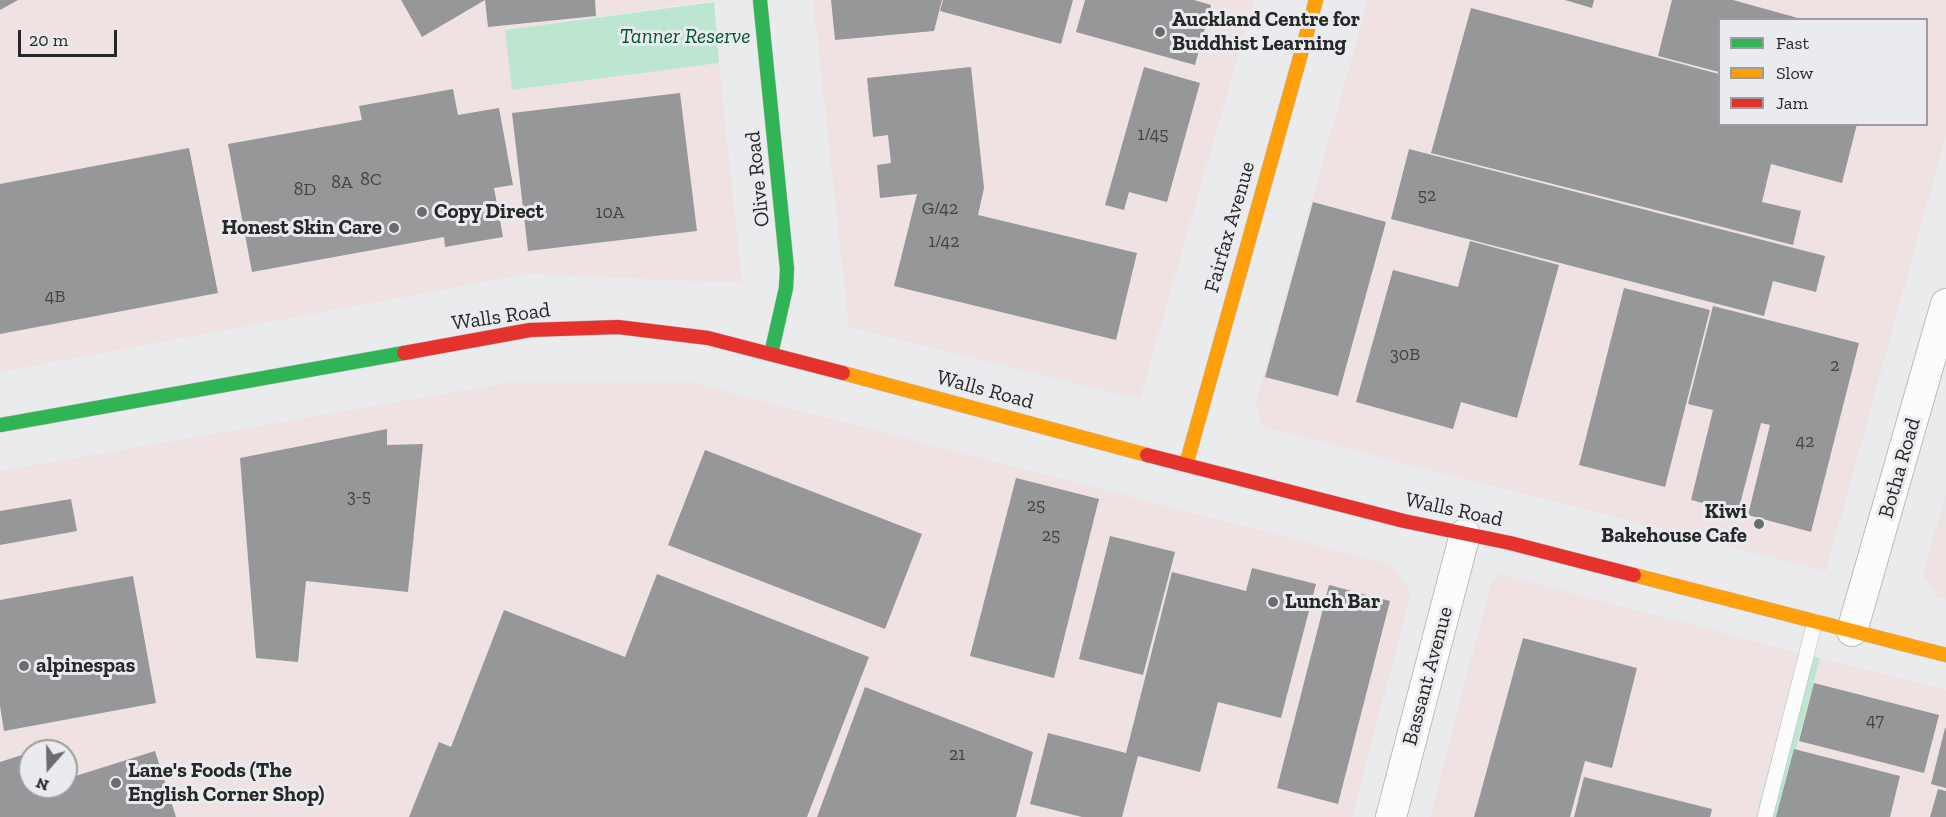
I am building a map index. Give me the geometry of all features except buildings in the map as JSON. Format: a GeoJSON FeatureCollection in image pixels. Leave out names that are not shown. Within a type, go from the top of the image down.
{"type":"FeatureCollection","features":[{"type":"Feature","properties":{"kind":"main road","name":"Olive Road"},"geometry":{"type":"LineString","coordinates":[[760,0],[787,269],[786,288],[771,354]]}},
{"type":"Feature","properties":{"kind":"main road","name":"Fairfax Avenue"},"geometry":{"type":"LineString","coordinates":[[1185,465],[1316,0]]}},
{"type":"Feature","properties":{"kind":"main road","name":"Walls Road"},"geometry":{"type":"LineString","coordinates":[[0,425],[530,330],[618,327],[708,338],[1185,465],[1946,655]]}},
{"type":"Feature","properties":{"kind":"street","name":"Botha Road"},"geometry":{"type":"LineString","coordinates":[[1852,631],[1946,304]]}},
{"type":"Feature","properties":{"kind":"street","name":"Bassant Avenue"},"geometry":{"type":"LineString","coordinates":[[1391,817],[1465,534]]}},
{"type":"Feature","properties":{"kind":"lane"},"geometry":{"type":"LineString","coordinates":[[1765,817],[1815,621]]}},
{"type":"Feature","properties":{"kind":"shaded area"},"geometry":{"type":"Polygon","coordinates":[[[0,0],[714,0],[505,30],[512,90],[719,63],[742,283],[527,274],[0,372],[0,0]]]}},
{"type":"Feature","properties":{"kind":"shaded area"},"geometry":{"type":"Polygon","coordinates":[[[813,0],[1254,0],[1140,399],[849,327],[813,0]]]}},
{"type":"Feature","properties":{"kind":"shaded area"},"geometry":{"type":"Polygon","coordinates":[[[1368,0],[1946,0],[1946,135],[1826,571],[1263,427],[1255,404],[1368,0]]]}},
{"type":"Feature","properties":{"kind":"shaded area"},"geometry":{"type":"Polygon","coordinates":[[[506,383],[693,383],[1393,565],[1411,593],[1352,817],[0,817],[0,471],[506,383]]]}},
{"type":"Feature","properties":{"kind":"shaded area"},"geometry":{"type":"Polygon","coordinates":[[[1946,494],[1946,599],[1937,597],[1923,574],[1946,494]]]}},
{"type":"Feature","properties":{"kind":"shaded area"},"geometry":{"type":"Polygon","coordinates":[[[1499,574],[1799,653],[1756,817],[1430,817],[1491,583],[1499,574]]]}},
{"type":"Feature","properties":{"kind":"shaded area"},"geometry":{"type":"Polygon","coordinates":[[[1820,658],[1946,690],[1946,817],[1778,817],[1820,658]]]}},
{"type":"Feature","properties":{"kind":"green space","name":"Tanner Reserve"},"geometry":{"type":"Polygon","coordinates":[[[714,2],[719,63],[512,90],[505,30],[714,2]]]}},
{"type":"Feature","properties":{"kind":"green space"},"geometry":{"type":"Polygon","coordinates":[[[1799,653],[1820,658],[1778,817],[1756,817],[1799,653]]]}},
{"type":"Feature","properties":{"kind":"traffic: fast"},"geometry":{"type":"LineString","coordinates":[[760,0],[787,269],[786,288],[771,354]]}},
{"type":"Feature","properties":{"kind":"traffic: fast"},"geometry":{"type":"LineString","coordinates":[[0,425],[404,353]]}},
{"type":"Feature","properties":{"kind":"traffic: slow"},"geometry":{"type":"LineString","coordinates":[[1186,465],[1316,0]]}},
{"type":"Feature","properties":{"kind":"traffic: slow"},"geometry":{"type":"LineString","coordinates":[[843,373],[1147,455]]}},
{"type":"Feature","properties":{"kind":"traffic: slow"},"geometry":{"type":"LineString","coordinates":[[1634,575],[1946,655]]}},
{"type":"Feature","properties":{"kind":"traffic: jam"},"geometry":{"type":"LineString","coordinates":[[404,353],[530,330],[618,327],[708,338],[843,373]]}},
{"type":"Feature","properties":{"kind":"traffic: jam"},"geometry":{"type":"LineString","coordinates":[[1147,455],[1404,521],[1510,543],[1634,575]]}},
{"type":"Feature","properties":{"kind":"place","name":"Auckland Centre for Buddhist Learning"},"geometry":{"type":"Point","coordinates":[1160,32]}},
{"type":"Feature","properties":{"kind":"place","name":"Copy Direct"},"geometry":{"type":"Point","coordinates":[422,212]}},
{"type":"Feature","properties":{"kind":"place","name":"Honest Skin Care"},"geometry":{"type":"Point","coordinates":[394,228]}},
{"type":"Feature","properties":{"kind":"place","name":"Kiwi Bakehouse Cafe"},"geometry":{"type":"Point","coordinates":[1759,524]}},
{"type":"Feature","properties":{"kind":"place","name":"Lunch Bar"},"geometry":{"type":"Point","coordinates":[1273,602]}},
{"type":"Feature","properties":{"kind":"place","name":"alpinespas"},"geometry":{"type":"Point","coordinates":[24,666]}},
{"type":"Feature","properties":{"kind":"place","name":"Lane's Foods (The English Corner Shop)"},"geometry":{"type":"Point","coordinates":[116,783]}}]}
